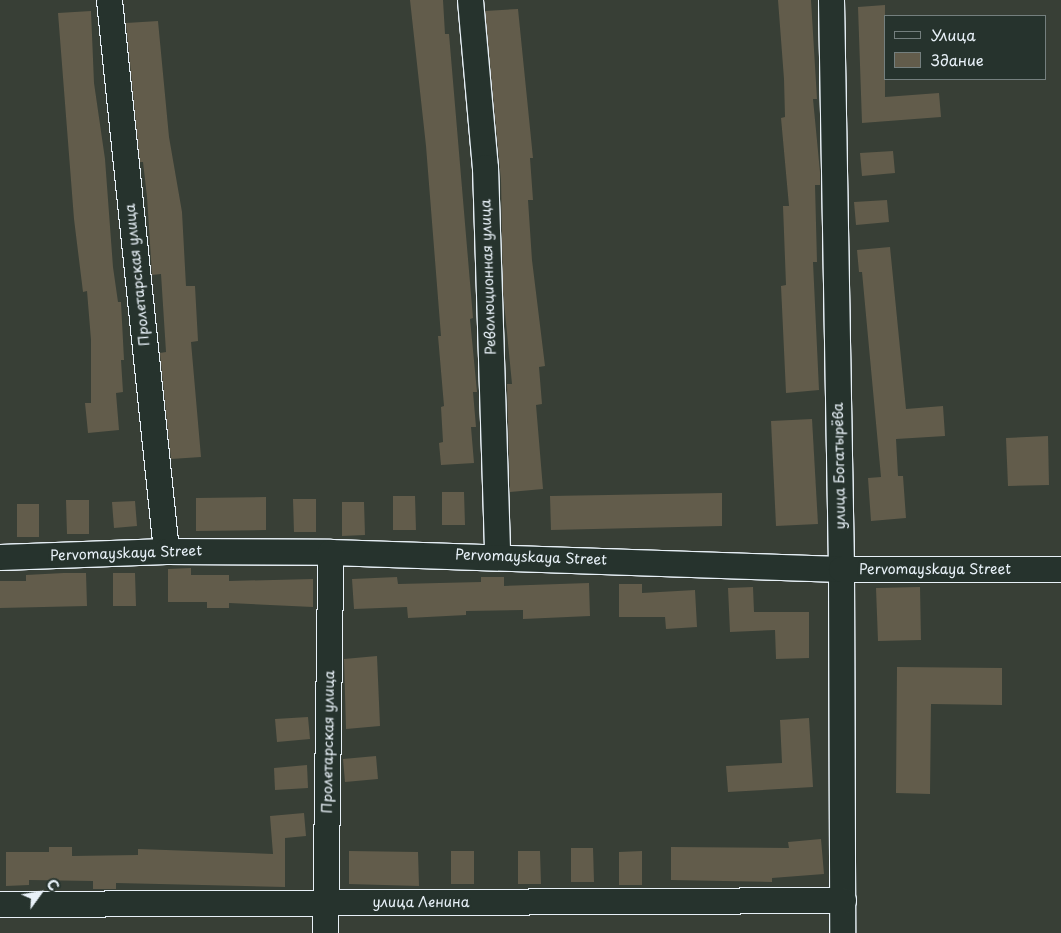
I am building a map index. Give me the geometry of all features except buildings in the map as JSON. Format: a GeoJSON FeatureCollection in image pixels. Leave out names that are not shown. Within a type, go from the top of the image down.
{"type":"FeatureCollection","features":[{"type":"Feature","properties":{"kind":"street","name":"Пролетарская улица"},"geometry":{"type":"LineString","coordinates":[[109,0],[166,551]]}},
{"type":"Feature","properties":{"kind":"street","name":"Революционная улица"},"geometry":{"type":"LineString","coordinates":[[470,0],[484,167],[497,555]]}},
{"type":"Feature","properties":{"kind":"street","name":"улица Богатырёва"},"geometry":{"type":"LineString","coordinates":[[831,0],[841,569],[842,933]]}},
{"type":"Feature","properties":{"kind":"street","name":"Pervomayskaya Street"},"geometry":{"type":"LineString","coordinates":[[0,557],[166,551],[330,552],[497,555],[841,569],[1061,569]]}},
{"type":"Feature","properties":{"kind":"street","name":"Пролетарская улица"},"geometry":{"type":"LineString","coordinates":[[325,933],[330,552]]}},
{"type":"Feature","properties":{"kind":"street","name":"улица Ленина"},"geometry":{"type":"LineString","coordinates":[[0,904],[843,900]]}}]}
